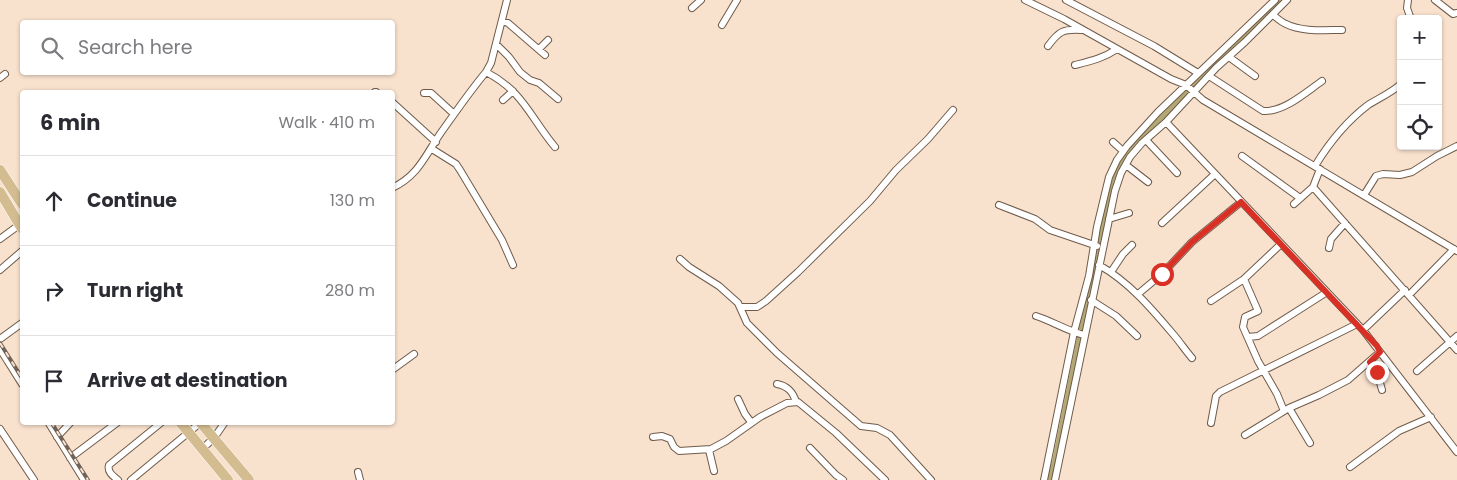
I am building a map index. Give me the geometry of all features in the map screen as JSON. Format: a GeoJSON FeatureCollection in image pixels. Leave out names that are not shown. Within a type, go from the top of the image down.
{"type":"FeatureCollection","features":[{"type":"Feature","properties":{"kind":"main road"},"geometry":{"type":"LineString","coordinates":[[0,170],[20,201]]}},
{"type":"Feature","properties":{"kind":"main road"},"geometry":{"type":"LineString","coordinates":[[0,192],[4,208],[20,226]]}},
{"type":"Feature","properties":{"kind":"main road"},"geometry":{"type":"LineString","coordinates":[[182,425],[225,479]]}},
{"type":"Feature","properties":{"kind":"main road"},"geometry":{"type":"LineString","coordinates":[[202,425],[250,480]]}},
{"type":"Feature","properties":{"kind":"street"},"geometry":{"type":"LineString","coordinates":[[395,186],[408,178],[434,146],[454,114],[492,63],[507,0]]}},
{"type":"Feature","properties":{"kind":"street"},"geometry":{"type":"LineString","coordinates":[[692,8],[701,0]]}},
{"type":"Feature","properties":{"kind":"street"},"geometry":{"type":"LineString","coordinates":[[722,25],[737,0]]}},
{"type":"Feature","properties":{"kind":"street"},"geometry":{"type":"LineString","coordinates":[[1025,0],[1190,89],[1203,100],[1456,250],[1366,328]]}},
{"type":"Feature","properties":{"kind":"street"},"geometry":{"type":"LineString","coordinates":[[1066,0],[1154,46],[1198,73]]}},
{"type":"Feature","properties":{"kind":"street"},"geometry":{"type":"LineString","coordinates":[[1054,480],[1090,263],[1099,247],[1109,219],[1115,191],[1126,165],[1130,157],[1166,122],[1190,89],[1198,73],[1276,0]]}},
{"type":"Feature","properties":{"kind":"street"},"geometry":{"type":"LineString","coordinates":[[1044,480],[1079,334],[1091,300],[1099,266],[1099,247],[1109,177],[1117,160],[1122,151],[1158,112],[1219,66],[1232,59],[1287,0]]}},
{"type":"Feature","properties":{"kind":"street"},"geometry":{"type":"LineString","coordinates":[[1408,0],[1407,8],[1410,15]]}},
{"type":"Feature","properties":{"kind":"street"},"geometry":{"type":"LineString","coordinates":[[1435,0],[1453,14],[1457,13]]}},
{"type":"Feature","properties":{"kind":"street"},"geometry":{"type":"LineString","coordinates":[[1273,15],[1287,25],[1300,28],[1316,31],[1342,30]]}},
{"type":"Feature","properties":{"kind":"street"},"geometry":{"type":"LineString","coordinates":[[502,21],[545,55]]}},
{"type":"Feature","properties":{"kind":"street"},"geometry":{"type":"LineString","coordinates":[[1048,46],[1055,36],[1066,29],[1082,30]]}},
{"type":"Feature","properties":{"kind":"street"},"geometry":{"type":"LineString","coordinates":[[539,49],[548,40]]}},
{"type":"Feature","properties":{"kind":"street"},"geometry":{"type":"LineString","coordinates":[[496,44],[520,72],[530,80],[539,83],[558,98]]}},
{"type":"Feature","properties":{"kind":"street"},"geometry":{"type":"LineString","coordinates":[[1076,65],[1098,60],[1108,56],[1117,49]]}},
{"type":"Feature","properties":{"kind":"street"},"geometry":{"type":"LineString","coordinates":[[1232,59],[1255,76]]}},
{"type":"Feature","properties":{"kind":"street"},"geometry":{"type":"LineString","coordinates":[[486,72],[499,79],[526,105],[534,121],[554,147]]}},
{"type":"Feature","properties":{"kind":"street"},"geometry":{"type":"LineString","coordinates":[[1208,76],[1254,107],[1271,112],[1291,102],[1322,81]]}},
{"type":"Feature","properties":{"kind":"street"},"geometry":{"type":"LineString","coordinates":[[1294,204],[1313,187],[1322,153],[1350,120],[1397,87]]}},
{"type":"Feature","properties":{"kind":"street"},"geometry":{"type":"LineString","coordinates":[[503,100],[513,91]]}},
{"type":"Feature","properties":{"kind":"street"},"geometry":{"type":"LineString","coordinates":[[424,93],[432,93],[454,114]]}},
{"type":"Feature","properties":{"kind":"street"},"geometry":{"type":"LineString","coordinates":[[395,105],[434,146],[456,164],[502,240],[513,265]]}},
{"type":"Feature","properties":{"kind":"street"},"geometry":{"type":"LineString","coordinates":[[740,308],[757,307],[798,272],[870,201],[896,170],[928,140],[953,110]]}},
{"type":"Feature","properties":{"kind":"street"},"geometry":{"type":"LineString","coordinates":[[1166,122],[1357,324],[1366,328],[1380,352],[1457,452]]}},
{"type":"Feature","properties":{"kind":"street"},"geometry":{"type":"LineString","coordinates":[[1146,140],[1177,173]]}},
{"type":"Feature","properties":{"kind":"street"},"geometry":{"type":"LineString","coordinates":[[1113,142],[1122,151]]}},
{"type":"Feature","properties":{"kind":"street"},"geometry":{"type":"LineString","coordinates":[[1364,195],[1376,176],[1383,174],[1400,175],[1412,172],[1457,146]]}},
{"type":"Feature","properties":{"kind":"street"},"geometry":{"type":"LineString","coordinates":[[1242,156],[1300,198]]}},
{"type":"Feature","properties":{"kind":"street"},"geometry":{"type":"LineString","coordinates":[[1126,165],[1148,182]]}},
{"type":"Feature","properties":{"kind":"street"},"geometry":{"type":"LineString","coordinates":[[1162,222],[1215,174]]}},
{"type":"Feature","properties":{"kind":"street"},"geometry":{"type":"LineString","coordinates":[[1313,187],[1457,350]]}},
{"type":"Feature","properties":{"kind":"street"},"geometry":{"type":"LineString","coordinates":[[1138,294],[1162,274],[1192,242],[1241,202]]}},
{"type":"Feature","properties":{"kind":"street"},"geometry":{"type":"LineString","coordinates":[[999,205],[1035,219],[1050,230],[1099,247]]}},
{"type":"Feature","properties":{"kind":"street"},"geometry":{"type":"LineString","coordinates":[[1109,219],[1129,213]]}},
{"type":"Feature","properties":{"kind":"street"},"geometry":{"type":"LineString","coordinates":[[1329,248],[1331,240],[1346,223]]}},
{"type":"Feature","properties":{"kind":"street"},"geometry":{"type":"LineString","coordinates":[[0,239],[20,228]]}},
{"type":"Feature","properties":{"kind":"street"},"geometry":{"type":"LineString","coordinates":[[1211,301],[1259,266],[1281,244]]}},
{"type":"Feature","properties":{"kind":"street"},"geometry":{"type":"LineString","coordinates":[[1111,272],[1123,254],[1132,246]]}},
{"type":"Feature","properties":{"kind":"street"},"geometry":{"type":"LineString","coordinates":[[0,270],[20,253]]}},
{"type":"Feature","properties":{"kind":"street"},"geometry":{"type":"LineString","coordinates":[[680,259],[719,286],[740,308],[748,323],[777,353],[861,426],[877,428],[890,435],[931,480]]}},
{"type":"Feature","properties":{"kind":"street"},"geometry":{"type":"LineString","coordinates":[[1099,266],[1111,272],[1138,294],[1175,335],[1192,358]]}},
{"type":"Feature","properties":{"kind":"street"},"geometry":{"type":"LineString","coordinates":[[1244,278],[1258,311],[1245,317],[1243,327],[1258,361],[1286,409],[1310,444]]}},
{"type":"Feature","properties":{"kind":"street"},"geometry":{"type":"LineString","coordinates":[[1248,337],[1258,336],[1327,292]]}},
{"type":"Feature","properties":{"kind":"street"},"geometry":{"type":"LineString","coordinates":[[1091,300],[1116,316],[1137,336]]}},
{"type":"Feature","properties":{"kind":"street"},"geometry":{"type":"LineString","coordinates":[[1036,316],[1079,334]]}},
{"type":"Feature","properties":{"kind":"street"},"geometry":{"type":"LineString","coordinates":[[0,338],[20,324]]}},
{"type":"Feature","properties":{"kind":"street"},"geometry":{"type":"LineString","coordinates":[[1211,422],[1216,396],[1220,392],[1357,324]]}},
{"type":"Feature","properties":{"kind":"street"},"geometry":{"type":"LineString","coordinates":[[1417,371],[1457,336]]}},
{"type":"Feature","properties":{"kind":"street"},"geometry":{"type":"LineString","coordinates":[[0,348],[20,381]]}},
{"type":"Feature","properties":{"kind":"street"},"geometry":{"type":"LineString","coordinates":[[1245,436],[1286,409],[1348,380],[1380,352]]}},
{"type":"Feature","properties":{"kind":"street"},"geometry":{"type":"LineString","coordinates":[[395,368],[414,354]]}},
{"type":"Feature","properties":{"kind":"street"},"geometry":{"type":"LineString","coordinates":[[1370,362],[1377,372],[1382,390]]}},
{"type":"Feature","properties":{"kind":"street"},"geometry":{"type":"LineString","coordinates":[[777,384],[788,388],[794,394],[796,402]]}},
{"type":"Feature","properties":{"kind":"street"},"geometry":{"type":"LineString","coordinates":[[738,399],[751,422]]}},
{"type":"Feature","properties":{"kind":"street"},"geometry":{"type":"LineString","coordinates":[[652,437],[662,436],[670,439],[679,451],[709,450],[726,441],[751,422],[787,402],[796,402],[806,407],[836,433],[879,478]]}},
{"type":"Feature","properties":{"kind":"street"},"geometry":{"type":"LineString","coordinates":[[1350,467],[1399,431],[1431,417]]}},
{"type":"Feature","properties":{"kind":"street"},"geometry":{"type":"LineString","coordinates":[[50,425],[84,480]]}},
{"type":"Feature","properties":{"kind":"street"},"geometry":{"type":"LineString","coordinates":[[57,437],[68,425]]}},
{"type":"Feature","properties":{"kind":"street"},"geometry":{"type":"LineString","coordinates":[[70,458],[114,425]]}},
{"type":"Feature","properties":{"kind":"street"},"geometry":{"type":"LineString","coordinates":[[118,480],[110,473],[109,465],[158,425]]}},
{"type":"Feature","properties":{"kind":"street"},"geometry":{"type":"LineString","coordinates":[[130,480],[198,425]]}},
{"type":"Feature","properties":{"kind":"street"},"geometry":{"type":"LineString","coordinates":[[202,449],[214,438],[222,425]]}},
{"type":"Feature","properties":{"kind":"street"},"geometry":{"type":"LineString","coordinates":[[0,429],[34,480]]}},
{"type":"Feature","properties":{"kind":"street"},"geometry":{"type":"LineString","coordinates":[[810,448],[843,480]]}},
{"type":"Feature","properties":{"kind":"street"},"geometry":{"type":"LineString","coordinates":[[709,450],[714,471]]}},
{"type":"Feature","properties":{"kind":"street"},"geometry":{"type":"LineString","coordinates":[[358,472],[360,480]]}},
{"type":"Feature","properties":{"kind":"waterway"},"geometry":{"type":"LineString","coordinates":[[1049,480],[1055,461],[1099,241],[1118,167],[1126,153],[1281,0]]}},
{"type":"Feature","properties":{"kind":"railway"},"geometry":{"type":"LineString","coordinates":[[0,343],[20,375]]}},
{"type":"Feature","properties":{"kind":"railway"},"geometry":{"type":"LineString","coordinates":[[53,425],[88,480]]}},
{"type":"Feature","properties":{"kind":"route"},"geometry":{"type":"LineString","coordinates":[[1162,274],[1192,242],[1241,202],[1340,308],[1364,330],[1377,346],[1380,352],[1370,362],[1377,372]]}}]}
